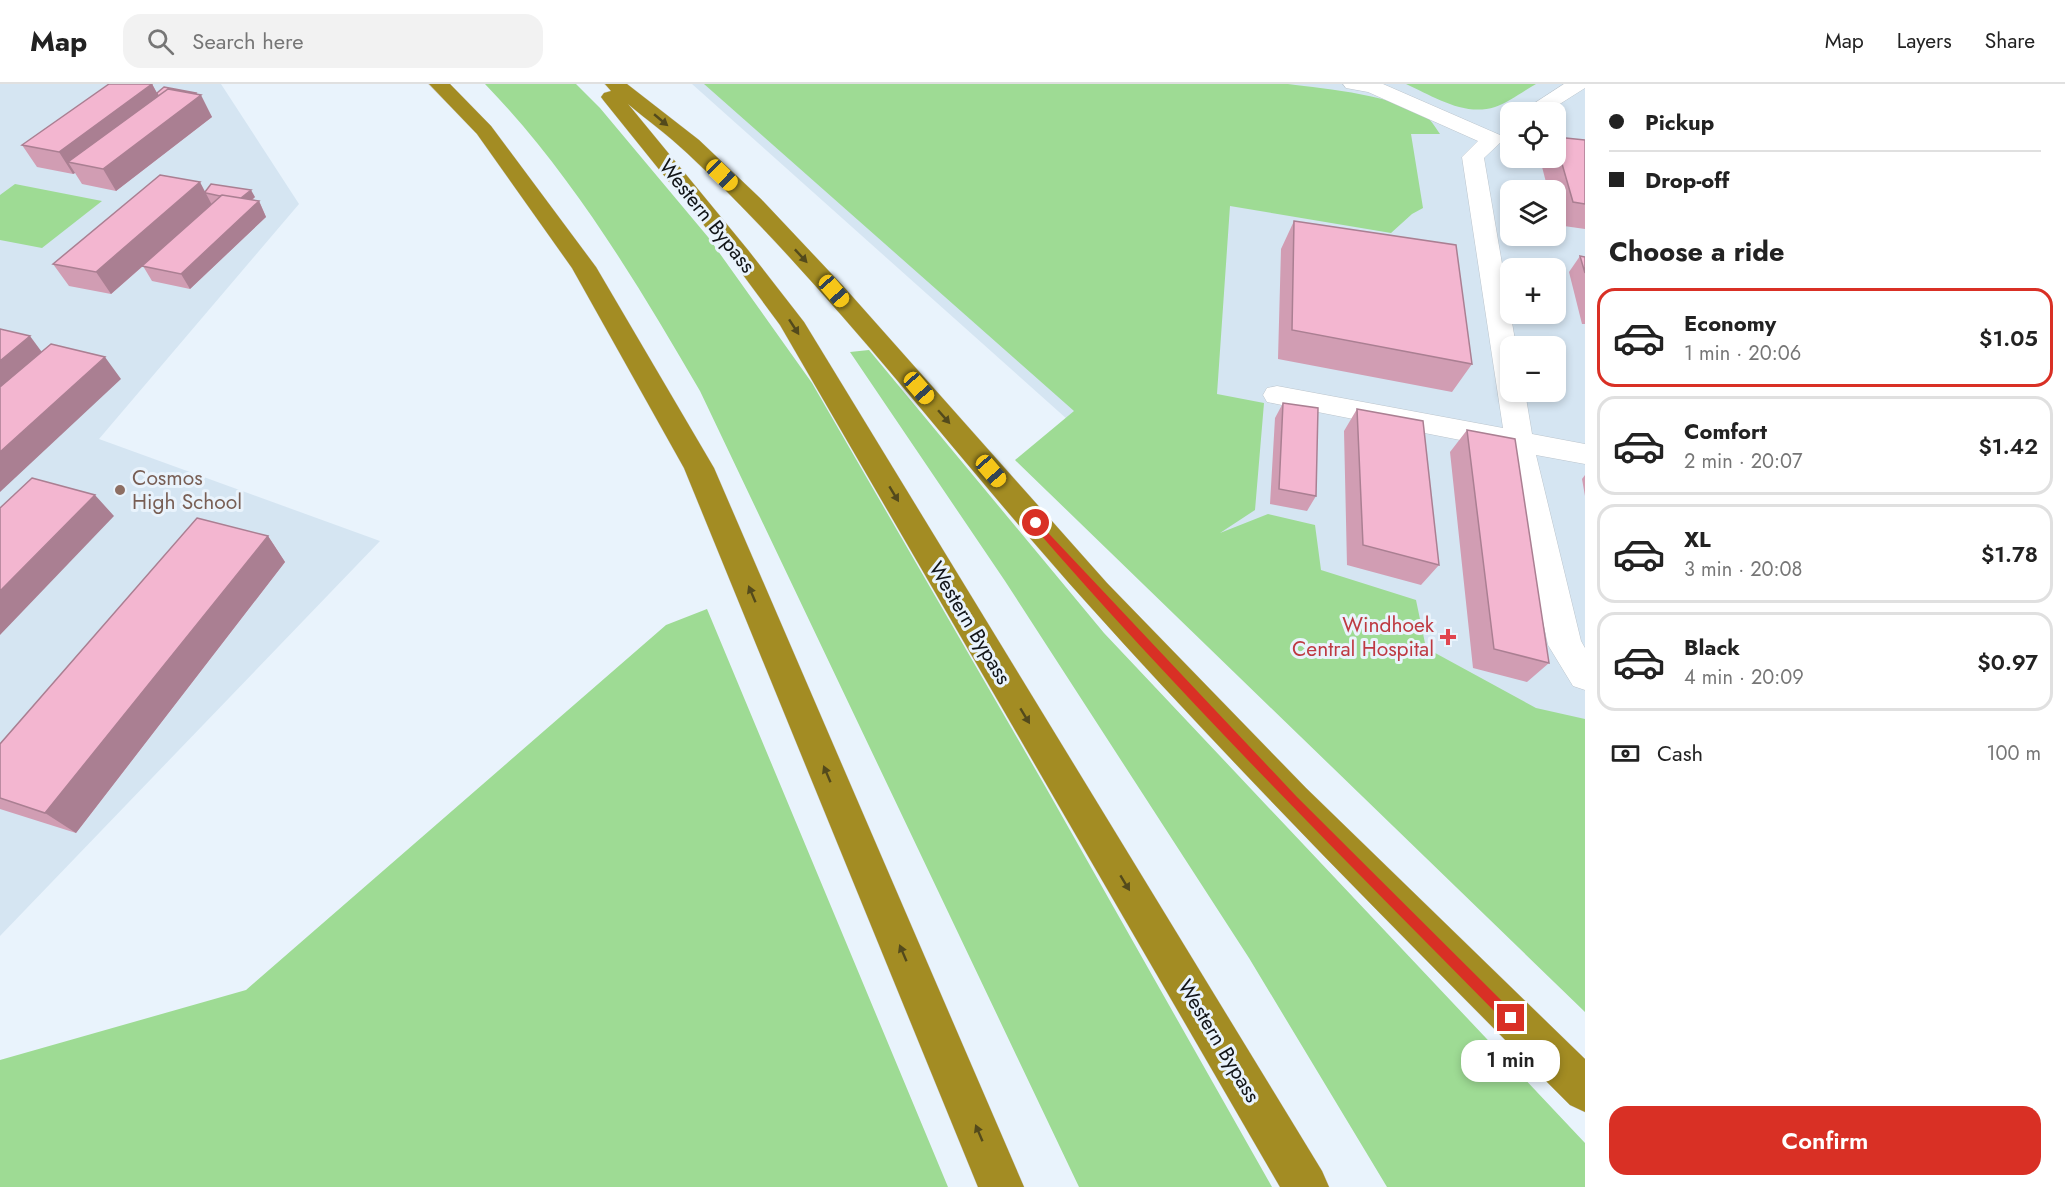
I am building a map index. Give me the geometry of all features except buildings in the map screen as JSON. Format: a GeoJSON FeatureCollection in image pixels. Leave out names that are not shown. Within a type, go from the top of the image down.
{"type":"FeatureCollection","features":[{"type":"Feature","properties":{"kind":"highway"},"geometry":{"type":"LineString","coordinates":[[439,84],[484,130],[584,267],[699,468],[1001,1187]]}},
{"type":"Feature","properties":{"kind":"highway","name":"Western Bypass"},"geometry":{"type":"LineString","coordinates":[[600,84],[740,255],[791,322],[1306,1187]]}},
{"type":"Feature","properties":{"kind":"highway"},"geometry":{"type":"LineString","coordinates":[[615,84],[691,145],[753,204],[834,291],[1096,592],[1293,800],[1585,1090]]}},
{"type":"Feature","properties":{"kind":"lane"},"geometry":{"type":"LineString","coordinates":[[1353,84],[1373,87],[1500,134]]}},
{"type":"Feature","properties":{"kind":"lane"},"geometry":{"type":"LineString","coordinates":[[1550,102],[1578,84]]}},
{"type":"Feature","properties":{"kind":"lane"},"geometry":{"type":"LineString","coordinates":[[1500,135],[1473,157],[1502,336]]}},
{"type":"Feature","properties":{"kind":"lane"},"geometry":{"type":"LineString","coordinates":[[1277,395],[1585,454]]}},
{"type":"Feature","properties":{"kind":"lane"},"geometry":{"type":"LineString","coordinates":[[1513,402],[1519,443],[1565,645],[1585,676]]}},
{"type":"Feature","properties":{"kind":"shaded area","name":"Cosmos High School"},"geometry":{"type":"Polygon","coordinates":[[[0,84],[221,84],[299,204],[99,439],[380,541],[0,936],[0,84]]]}},
{"type":"Feature","properties":{"kind":"shaded area","name":"Windhoek Central Hospital"},"geometry":{"type":"Polygon","coordinates":[[[692,84],[1585,84],[1585,882],[692,84]]]}},
{"type":"Feature","properties":{"kind":"green space"},"geometry":{"type":"Polygon","coordinates":[[[485,84],[576,84],[600,108],[708,237],[812,383],[1045,786],[1272,1187],[1079,1187],[700,391],[627,270],[575,192],[517,119],[485,84]]]}},
{"type":"Feature","properties":{"kind":"green space"},"geometry":{"type":"Polygon","coordinates":[[[704,84],[1288,84],[1362,94],[1399,104],[1429,119],[1440,134],[1411,134],[1423,208],[1412,214],[1391,233],[1230,206],[1217,394],[1264,403],[1255,510],[1220,533],[1268,514],[1315,525],[1321,570],[1416,600],[1426,648],[1536,708],[1585,719],[1585,1012],[1015,460],[1074,411],[704,84]]]}},
{"type":"Feature","properties":{"kind":"green space"},"geometry":{"type":"Polygon","coordinates":[[[1406,84],[1536,84],[1506,102],[1500,102],[1500,105],[1483,109],[1460,107],[1406,84]]]}},
{"type":"Feature","properties":{"kind":"green space"},"geometry":{"type":"Polygon","coordinates":[[[15,184],[102,201],[42,248],[0,240],[0,195],[15,184]]]}},
{"type":"Feature","properties":{"kind":"green space"},"geometry":{"type":"Polygon","coordinates":[[[869,350],[1104,633],[1585,1143],[1585,1187],[1387,1187],[1249,958],[1005,581],[850,352],[869,350]]]}},
{"type":"Feature","properties":{"kind":"green space"},"geometry":{"type":"Polygon","coordinates":[[[707,609],[948,1187],[0,1187],[0,1060],[246,990],[666,625],[707,609]]]}},
{"type":"Feature","properties":{"kind":"place","name":"Cosmos High School"},"geometry":{"type":"Point","coordinates":[120,490]}},
{"type":"Feature","properties":{"kind":"place","name":"Windhoek Central Hospital"},"geometry":{"type":"Point","coordinates":[1448,637]}},
{"type":"Feature","properties":{"kind":"route"},"geometry":{"type":"LineString","coordinates":[[1036,523],[1096,592],[1293,800],[1511,1018]]}}]}
